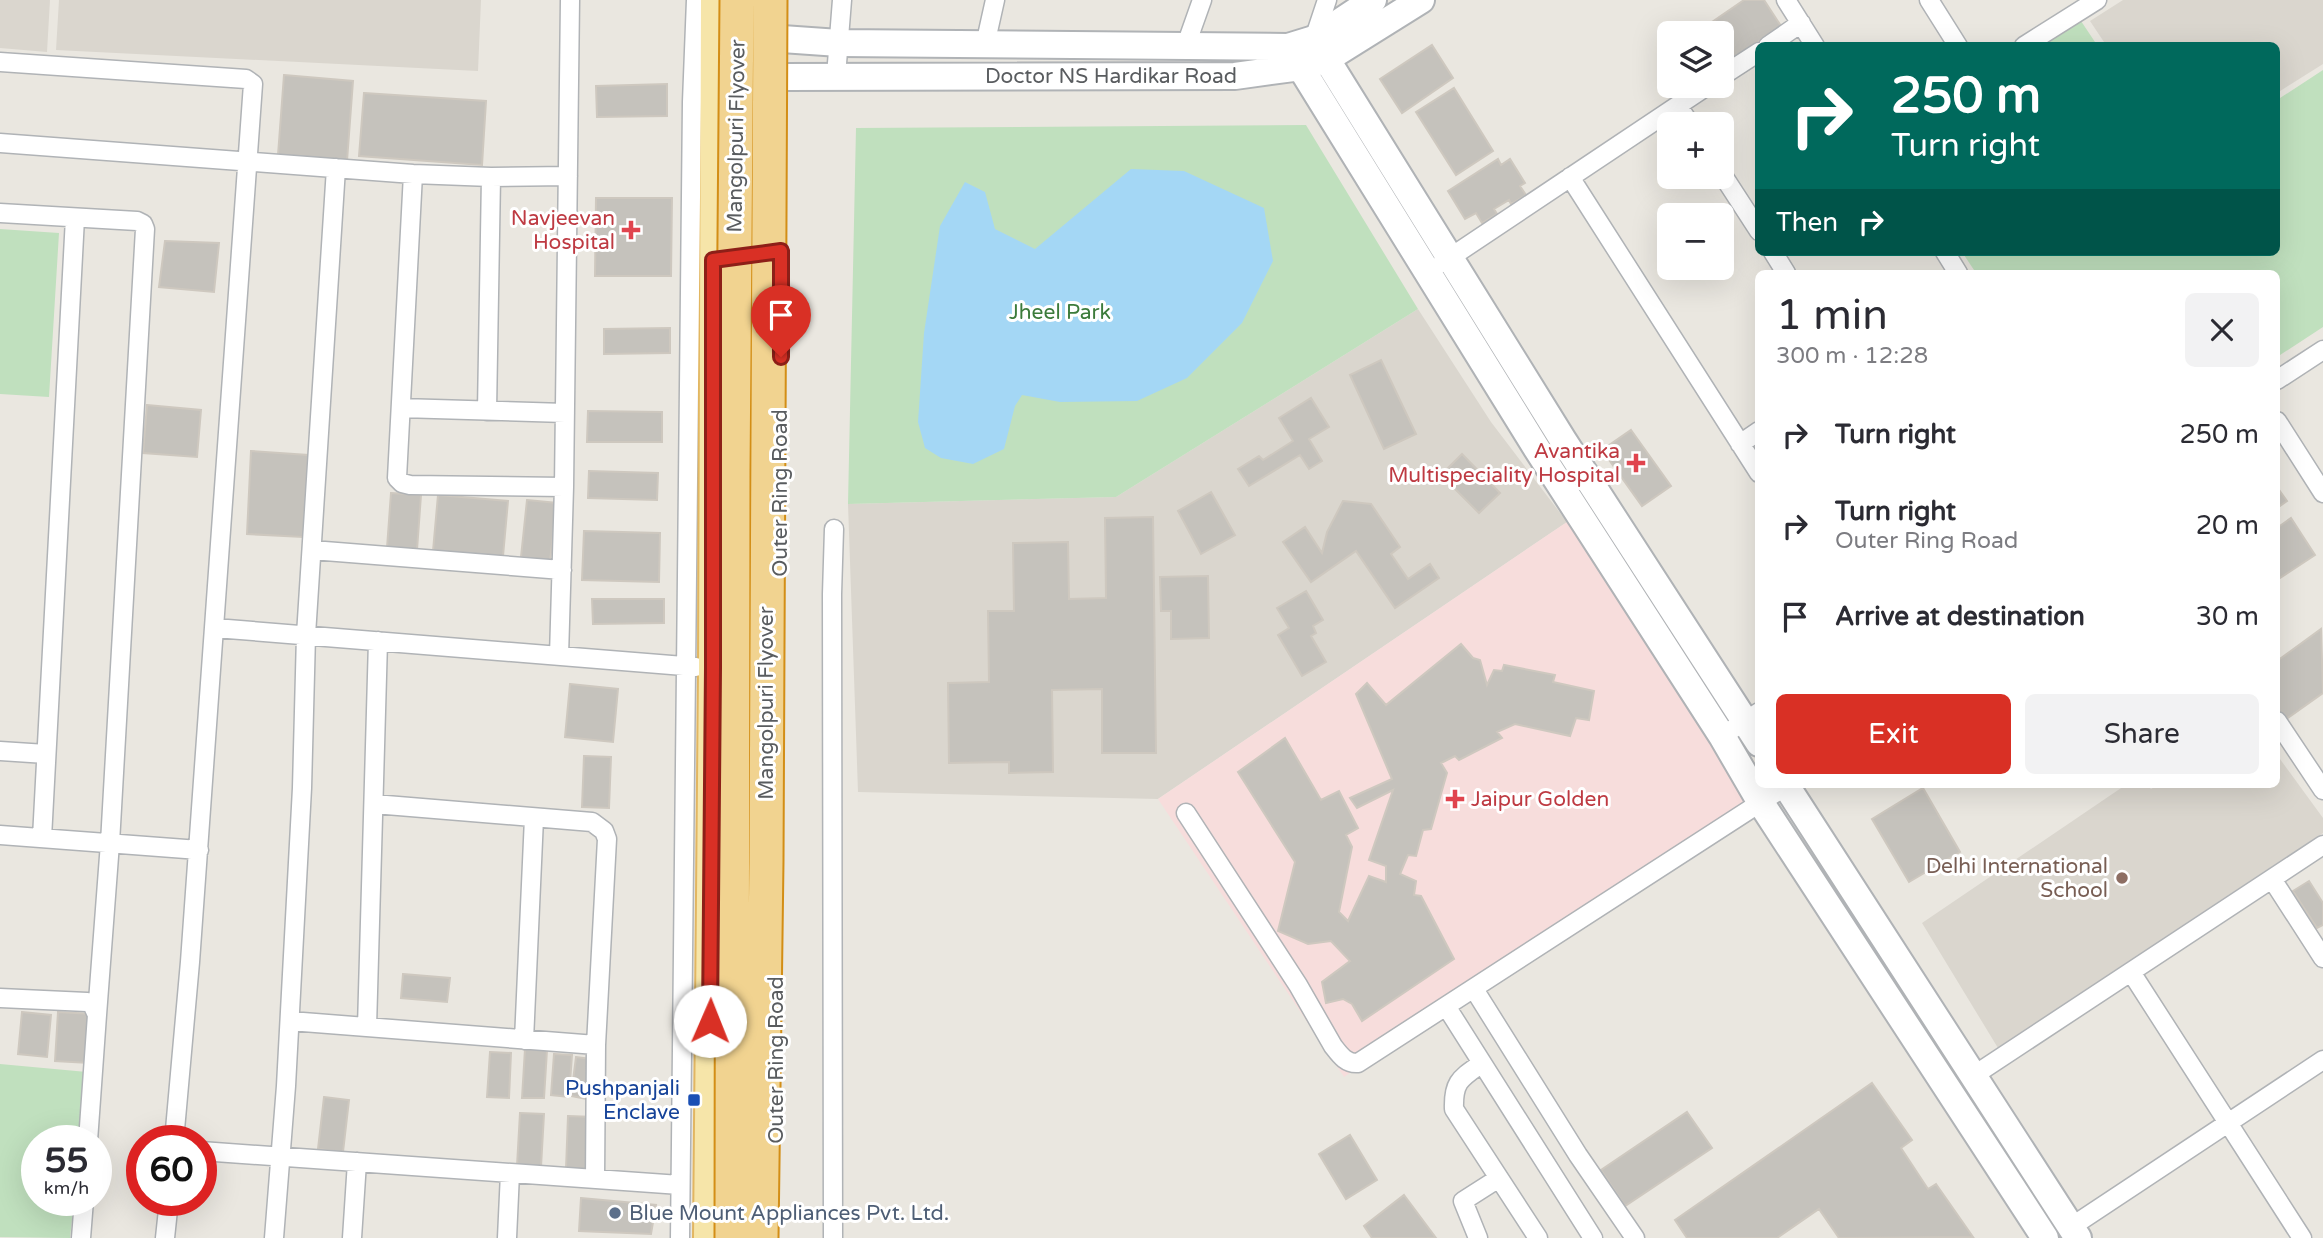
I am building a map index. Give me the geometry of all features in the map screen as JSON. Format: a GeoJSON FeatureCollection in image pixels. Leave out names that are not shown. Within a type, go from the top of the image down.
{"type":"FeatureCollection","features":[{"type":"Feature","properties":{"kind":"highway","name":"Mangolpuri Flyover"},"geometry":{"type":"LineString","coordinates":[[732,1238],[737,0]]}},
{"type":"Feature","properties":{"kind":"highway","name":"Mangolpuri Flyover"},"geometry":{"type":"LineString","coordinates":[[761,1238],[766,861],[770,0]]}},
{"type":"Feature","properties":{"kind":"main road"},"geometry":{"type":"LineString","coordinates":[[708,1238],[700,667],[713,260],[715,0]]}},
{"type":"Feature","properties":{"kind":"main road","name":"Outer Ring Road"},"geometry":{"type":"LineString","coordinates":[[775,1238],[783,0]]}},
{"type":"Feature","properties":{"kind":"main road"},"geometry":{"type":"LineString","coordinates":[[713,260],[781,251]]}},
{"type":"Feature","properties":{"kind":"street"},"geometry":{"type":"LineString","coordinates":[[559,656],[564,487],[570,0]]}},
{"type":"Feature","properties":{"kind":"street"},"geometry":{"type":"LineString","coordinates":[[680,1238],[700,667],[692,102],[696,0]]}},
{"type":"Feature","properties":{"kind":"street"},"geometry":{"type":"LineString","coordinates":[[836,76],[842,0]]}},
{"type":"Feature","properties":{"kind":"street"},"geometry":{"type":"LineString","coordinates":[[985,45],[995,0]]}},
{"type":"Feature","properties":{"kind":"street"},"geometry":{"type":"LineString","coordinates":[[1185,48],[1202,0]]}},
{"type":"Feature","properties":{"kind":"street"},"geometry":{"type":"LineString","coordinates":[[1327,0],[1307,54],[1427,273],[1536,449],[1722,736],[1761,803],[2045,1238]]}},
{"type":"Feature","properties":{"kind":"street","name":"Doctor NS Hardikar Road"},"geometry":{"type":"LineString","coordinates":[[782,39],[839,43],[1185,48],[1307,54],[1373,0]]}},
{"type":"Feature","properties":{"kind":"street","name":"Doctor NS Hardikar Road"},"geometry":{"type":"LineString","coordinates":[[782,77],[1235,76],[1307,54],[1421,0]]}},
{"type":"Feature","properties":{"kind":"street"},"geometry":{"type":"LineString","coordinates":[[1786,0],[1813,42]]}},
{"type":"Feature","properties":{"kind":"street"},"geometry":{"type":"LineString","coordinates":[[1929,0],[1955,42]]}},
{"type":"Feature","properties":{"kind":"street"},"geometry":{"type":"LineString","coordinates":[[2029,42],[2076,6],[2097,0]]}},
{"type":"Feature","properties":{"kind":"street"},"geometry":{"type":"LineString","coordinates":[[1774,42],[1801,23]]}},
{"type":"Feature","properties":{"kind":"street"},"geometry":{"type":"LineString","coordinates":[[1307,54],[1449,258],[1563,440],[1752,717],[1722,736]]}},
{"type":"Feature","properties":{"kind":"street"},"geometry":{"type":"LineString","coordinates":[[1734,68],[1755,55]]}},
{"type":"Feature","properties":{"kind":"street"},"geometry":{"type":"LineString","coordinates":[[0,62],[250,80],[253,84],[199,850],[175,1125]]}},
{"type":"Feature","properties":{"kind":"street"},"geometry":{"type":"LineString","coordinates":[[1427,273],[1690,98]]}},
{"type":"Feature","properties":{"kind":"street"},"geometry":{"type":"LineString","coordinates":[[1678,106],[1682,112]]}},
{"type":"Feature","properties":{"kind":"street"},"geometry":{"type":"LineString","coordinates":[[0,143],[412,174],[568,176]]}},
{"type":"Feature","properties":{"kind":"street"},"geometry":{"type":"LineString","coordinates":[[274,1238],[290,1021],[302,788],[306,635],[336,168]]}},
{"type":"Feature","properties":{"kind":"street"},"geometry":{"type":"LineString","coordinates":[[412,174],[397,478],[410,485],[564,487]]}},
{"type":"Feature","properties":{"kind":"street"},"geometry":{"type":"LineString","coordinates":[[486,411],[491,177]]}},
{"type":"Feature","properties":{"kind":"street"},"geometry":{"type":"LineString","coordinates":[[1570,177],[1755,466]]}},
{"type":"Feature","properties":{"kind":"street"},"geometry":{"type":"LineString","coordinates":[[1732,189],[1755,224]]}},
{"type":"Feature","properties":{"kind":"street"},"geometry":{"type":"LineString","coordinates":[[0,213],[137,221],[144,224],[145,229],[110,843],[89,1125]]}},
{"type":"Feature","properties":{"kind":"street"},"geometry":{"type":"LineString","coordinates":[[42,838],[75,218]]}},
{"type":"Feature","properties":{"kind":"street"},"geometry":{"type":"LineString","coordinates":[[2280,378],[2323,350]]}},
{"type":"Feature","properties":{"kind":"street"},"geometry":{"type":"LineString","coordinates":[[401,408],[565,413]]}},
{"type":"Feature","properties":{"kind":"street"},"geometry":{"type":"LineString","coordinates":[[2280,426],[2323,493]]}},
{"type":"Feature","properties":{"kind":"street"},"geometry":{"type":"LineString","coordinates":[[1740,444],[1755,434]]}},
{"type":"Feature","properties":{"kind":"street"},"geometry":{"type":"LineString","coordinates":[[832,1238],[834,529]]}},
{"type":"Feature","properties":{"kind":"street"},"geometry":{"type":"LineString","coordinates":[[312,550],[562,570]]}},
{"type":"Feature","properties":{"kind":"street"},"geometry":{"type":"LineString","coordinates":[[215,628],[700,667]]}},
{"type":"Feature","properties":{"kind":"street"},"geometry":{"type":"LineString","coordinates":[[367,1027],[379,641]]}},
{"type":"Feature","properties":{"kind":"street"},"geometry":{"type":"LineString","coordinates":[[2280,726],[2323,790]]}},
{"type":"Feature","properties":{"kind":"street"},"geometry":{"type":"LineString","coordinates":[[0,751],[46,754]]}},
{"type":"Feature","properties":{"kind":"street"},"geometry":{"type":"LineString","coordinates":[[1186,813],[1298,985],[1333,1046],[1346,1061],[1358,1063],[1781,788]]}},
{"type":"Feature","properties":{"kind":"street"},"geometry":{"type":"LineString","coordinates":[[1787,788],[2074,1233],[2228,1123],[2323,1060]]}},
{"type":"Feature","properties":{"kind":"street"},"geometry":{"type":"LineString","coordinates":[[374,804],[592,822],[604,831],[607,839],[596,1045],[595,1179]]}},
{"type":"Feature","properties":{"kind":"street"},"geometry":{"type":"LineString","coordinates":[[524,1040],[534,818]]}},
{"type":"Feature","properties":{"kind":"street"},"geometry":{"type":"LineString","coordinates":[[0,835],[199,850]]}},
{"type":"Feature","properties":{"kind":"street"},"geometry":{"type":"LineString","coordinates":[[1973,1076],[2323,845]]}},
{"type":"Feature","properties":{"kind":"street"},"geometry":{"type":"LineString","coordinates":[[2272,879],[2323,958]]}},
{"type":"Feature","properties":{"kind":"street"},"geometry":{"type":"LineString","coordinates":[[2131,972],[2302,1238]]}},
{"type":"Feature","properties":{"kind":"street"},"geometry":{"type":"LineString","coordinates":[[1474,989],[1578,1155],[1635,1238]]}},
{"type":"Feature","properties":{"kind":"street"},"geometry":{"type":"LineString","coordinates":[[0,998],[87,1002],[92,1004],[97,1014]]}},
{"type":"Feature","properties":{"kind":"street"},"geometry":{"type":"LineString","coordinates":[[1446,1006],[1592,1238]]}},
{"type":"Feature","properties":{"kind":"street"},"geometry":{"type":"LineString","coordinates":[[290,1021],[596,1045]]}},
{"type":"Feature","properties":{"kind":"street"},"geometry":{"type":"LineString","coordinates":[[1482,1063],[1459,1080],[1453,1092],[1454,1109],[1538,1238]]}},
{"type":"Feature","properties":{"kind":"street"},"geometry":{"type":"LineString","coordinates":[[217,1152],[680,1185]]}},
{"type":"Feature","properties":{"kind":"street"},"geometry":{"type":"LineString","coordinates":[[352,1238],[356,1162]]}},
{"type":"Feature","properties":{"kind":"street"},"geometry":{"type":"LineString","coordinates":[[507,1238],[510,1173]]}},
{"type":"Feature","properties":{"kind":"street"},"geometry":{"type":"LineString","coordinates":[[1478,1238],[1463,1201],[1499,1178]]}},
{"type":"Feature","properties":{"kind":"street"},"geometry":{"type":"LineString","coordinates":[[81,1238],[83,1216]]}},
{"type":"Feature","properties":{"kind":"street"},"geometry":{"type":"LineString","coordinates":[[165,1238],[167,1216]]}},
{"type":"Feature","properties":{"kind":"shaded area"},"geometry":{"type":"Polygon","coordinates":[[[0,0],[50,0],[47,52],[0,48],[0,0]]]}},
{"type":"Feature","properties":{"kind":"shaded area"},"geometry":{"type":"Polygon","coordinates":[[[59,0],[481,0],[478,71],[56,50],[59,0]]]}},
{"type":"Feature","properties":{"kind":"shaded area"},"geometry":{"type":"Polygon","coordinates":[[[2123,0],[2323,0],[2323,64],[2280,91],[2280,42],[2104,42],[2090,21],[2123,0]]]}},
{"type":"Feature","properties":{"kind":"shaded area"},"geometry":{"type":"Polygon","coordinates":[[[1418,309],[1491,422],[1567,522],[1158,799],[858,792],[848,504],[1116,497],[1418,309]]]}},
{"type":"Feature","properties":{"kind":"shaded area","name":"Jaipur Golden"},"geometry":{"type":"Polygon","coordinates":[[[1567,522],[1753,800],[1344,1077],[1158,799],[1567,522]]]}},
{"type":"Feature","properties":{"kind":"shaded area","name":"Delhi International School"},"geometry":{"type":"Polygon","coordinates":[[[2280,759],[2323,818],[2323,833],[1998,1048],[1922,923],[2121,788],[2280,788],[2280,759]]]}},
{"type":"Feature","properties":{"kind":"green space"},"geometry":{"type":"Polygon","coordinates":[[[2081,21],[2095,42],[2047,42],[2081,21]]]}},
{"type":"Feature","properties":{"kind":"green space"},"geometry":{"type":"Polygon","coordinates":[[[2323,70],[2323,327],[2280,355],[2280,270],[1974,270],[1965,256],[2280,256],[2280,98],[2323,70]]]}},
{"type":"Feature","properties":{"kind":"green space","name":"Jheel Park"},"geometry":{"type":"Polygon","coordinates":[[[1306,125],[1418,309],[1116,497],[848,504],[856,128],[1306,125]]]}},
{"type":"Feature","properties":{"kind":"green space"},"geometry":{"type":"Polygon","coordinates":[[[0,229],[59,233],[49,397],[0,394],[0,229]]]}},
{"type":"Feature","properties":{"kind":"green space"},"geometry":{"type":"Polygon","coordinates":[[[0,1064],[87,1072],[82,1125],[21,1125],[21,1216],[72,1216],[70,1238],[0,1237],[0,1064]]]}},
{"type":"Feature","properties":{"kind":"water"},"geometry":{"type":"Polygon","coordinates":[[[1131,169],[1184,171],[1264,208],[1273,261],[1242,323],[1187,378],[1137,401],[1060,402],[1022,395],[1015,406],[1004,449],[973,464],[941,458],[925,448],[918,422],[924,333],[940,226],[965,182],[985,192],[995,229],[1035,249],[1131,169]]]}},
{"type":"Feature","properties":{"kind":"building"},"geometry":{"type":"Polygon","coordinates":[[[1744,0],[1764,0],[1781,26],[1734,59],[1734,21],[1713,21],[1744,0]]]}},
{"type":"Feature","properties":{"kind":"building"},"geometry":{"type":"Polygon","coordinates":[[[1432,45],[1453,78],[1402,113],[1380,79],[1432,45]]]}},
{"type":"Feature","properties":{"kind":"building"},"geometry":{"type":"Polygon","coordinates":[[[284,75],[353,81],[347,161],[278,155],[284,75]]]}},
{"type":"Feature","properties":{"kind":"building"},"geometry":{"type":"Polygon","coordinates":[[[667,84],[667,116],[597,117],[596,86],[667,84]]]}},
{"type":"Feature","properties":{"kind":"building"},"geometry":{"type":"Polygon","coordinates":[[[1454,88],[1493,151],[1456,175],[1416,112],[1454,88]]]}},
{"type":"Feature","properties":{"kind":"building"},"geometry":{"type":"Polygon","coordinates":[[[364,93],[486,101],[482,165],[359,156],[364,93]]]}},
{"type":"Feature","properties":{"kind":"building"},"geometry":{"type":"Polygon","coordinates":[[[1498,159],[1501,165],[1510,159],[1525,183],[1520,186],[1526,195],[1511,204],[1509,200],[1494,209],[1497,214],[1482,223],[1476,213],[1465,219],[1448,191],[1498,159]]]}},
{"type":"Feature","properties":{"kind":"building"},"geometry":{"type":"Polygon","coordinates":[[[596,198],[672,198],[671,276],[595,276],[596,198]]]}},
{"type":"Feature","properties":{"kind":"building"},"geometry":{"type":"Polygon","coordinates":[[[165,241],[219,243],[214,292],[159,287],[165,241]]]}},
{"type":"Feature","properties":{"kind":"building"},"geometry":{"type":"Polygon","coordinates":[[[670,328],[670,353],[604,354],[604,329],[670,328]]]}},
{"type":"Feature","properties":{"kind":"building"},"geometry":{"type":"Polygon","coordinates":[[[1381,360],[1416,434],[1384,449],[1350,375],[1381,360]]]}},
{"type":"Feature","properties":{"kind":"building"},"geometry":{"type":"Polygon","coordinates":[[[1311,398],[1329,427],[1309,439],[1322,461],[1309,469],[1300,455],[1249,486],[1238,469],[1259,456],[1263,460],[1293,441],[1279,418],[1311,398]]]}},
{"type":"Feature","properties":{"kind":"building"},"geometry":{"type":"Polygon","coordinates":[[[147,405],[201,410],[197,457],[143,453],[147,405]]]}},
{"type":"Feature","properties":{"kind":"building"},"geometry":{"type":"Polygon","coordinates":[[[588,411],[662,412],[662,442],[587,442],[588,411]]]}},
{"type":"Feature","properties":{"kind":"building"},"geometry":{"type":"Polygon","coordinates":[[[1631,430],[1671,486],[1642,506],[1602,450],[1631,430]]]}},
{"type":"Feature","properties":{"kind":"building"},"geometry":{"type":"Polygon","coordinates":[[[251,451],[308,455],[303,537],[247,534],[251,451]]]}},
{"type":"Feature","properties":{"kind":"building"},"geometry":{"type":"Polygon","coordinates":[[[1462,454],[1500,493],[1479,513],[1441,475],[1462,454]]]}},
{"type":"Feature","properties":{"kind":"building"},"geometry":{"type":"Polygon","coordinates":[[[589,471],[658,473],[657,500],[588,498],[589,471]]]}},
{"type":"Feature","properties":{"kind":"building"},"geometry":{"type":"Polygon","coordinates":[[[2280,491],[2287,501],[2280,506],[2280,491]]]}},
{"type":"Feature","properties":{"kind":"building"},"geometry":{"type":"Polygon","coordinates":[[[1211,492],[1235,535],[1201,554],[1178,511],[1211,492]]]}},
{"type":"Feature","properties":{"kind":"building"},"geometry":{"type":"Polygon","coordinates":[[[391,493],[421,495],[417,550],[387,548],[391,493]]]}},
{"type":"Feature","properties":{"kind":"building"},"geometry":{"type":"Polygon","coordinates":[[[438,495],[508,501],[503,556],[433,551],[438,495]]]}},
{"type":"Feature","properties":{"kind":"building"},"geometry":{"type":"Polygon","coordinates":[[[527,500],[557,503],[550,561],[521,557],[527,500]]]}},
{"type":"Feature","properties":{"kind":"building"},"geometry":{"type":"Polygon","coordinates":[[[1343,501],[1371,504],[1400,547],[1391,554],[1408,579],[1430,564],[1439,578],[1395,608],[1356,551],[1311,582],[1283,542],[1305,527],[1322,553],[1327,532],[1343,501]]]}},
{"type":"Feature","properties":{"kind":"building"},"geometry":{"type":"Polygon","coordinates":[[[1153,517],[1156,753],[1102,753],[1102,689],[1052,690],[1053,772],[1009,773],[1009,762],[949,763],[948,683],[989,682],[988,611],[1014,611],[1013,543],[1068,542],[1069,599],[1106,598],[1105,518],[1153,517]]]}},
{"type":"Feature","properties":{"kind":"building"},"geometry":{"type":"Polygon","coordinates":[[[2291,518],[2315,555],[2280,578],[2280,526],[2291,518]]]}},
{"type":"Feature","properties":{"kind":"building"},"geometry":{"type":"Polygon","coordinates":[[[584,531],[660,533],[659,582],[582,580],[584,531]]]}},
{"type":"Feature","properties":{"kind":"building"},"geometry":{"type":"Polygon","coordinates":[[[1208,576],[1209,638],[1171,639],[1171,611],[1161,611],[1160,577],[1208,576]]]}},
{"type":"Feature","properties":{"kind":"building"},"geometry":{"type":"Polygon","coordinates":[[[1306,591],[1323,620],[1313,626],[1316,633],[1311,636],[1326,662],[1302,676],[1278,635],[1289,628],[1277,608],[1306,591]]]}},
{"type":"Feature","properties":{"kind":"building"},"geometry":{"type":"Polygon","coordinates":[[[592,599],[664,599],[664,623],[593,624],[592,599]]]}},
{"type":"Feature","properties":{"kind":"building"},"geometry":{"type":"Polygon","coordinates":[[[2321,629],[2323,693],[2285,720],[2280,713],[2280,659],[2321,629]]]}},
{"type":"Feature","properties":{"kind":"building"},"geometry":{"type":"Polygon","coordinates":[[[1461,644],[1473,658],[1480,660],[1487,685],[1494,670],[1502,671],[1504,665],[1555,675],[1553,682],[1594,691],[1589,720],[1576,718],[1570,736],[1515,724],[1497,732],[1502,738],[1459,760],[1455,756],[1441,763],[1447,773],[1431,829],[1423,830],[1416,856],[1408,855],[1400,874],[1416,881],[1414,895],[1421,896],[1454,959],[1362,1021],[1352,1004],[1343,999],[1326,1003],[1322,982],[1350,961],[1331,941],[1308,944],[1278,931],[1295,862],[1238,772],[1285,738],[1321,800],[1339,791],[1358,828],[1346,835],[1352,847],[1339,912],[1348,921],[1369,876],[1386,882],[1386,866],[1369,860],[1393,790],[1357,808],[1350,798],[1392,779],[1356,694],[1367,683],[1386,705],[1461,644]]]}},
{"type":"Feature","properties":{"kind":"building"},"geometry":{"type":"Polygon","coordinates":[[[570,684],[618,689],[613,742],[565,737],[570,684]]]}},
{"type":"Feature","properties":{"kind":"building"},"geometry":{"type":"Polygon","coordinates":[[[584,756],[611,757],[609,808],[582,807],[584,756]]]}},
{"type":"Feature","properties":{"kind":"building"},"geometry":{"type":"Polygon","coordinates":[[[1923,788],[1960,852],[1909,882],[1872,819],[1923,788]]]}},
{"type":"Feature","properties":{"kind":"building"},"geometry":{"type":"Polygon","coordinates":[[[2309,881],[2323,903],[2323,925],[2317,928],[2293,891],[2309,881]]]}},
{"type":"Feature","properties":{"kind":"building"},"geometry":{"type":"Polygon","coordinates":[[[403,974],[450,978],[447,1002],[401,998],[403,974]]]}},
{"type":"Feature","properties":{"kind":"building"},"geometry":{"type":"Polygon","coordinates":[[[22,1012],[51,1015],[47,1057],[18,1054],[22,1012]]]}},
{"type":"Feature","properties":{"kind":"building"},"geometry":{"type":"Polygon","coordinates":[[[58,1012],[92,1014],[89,1063],[55,1061],[58,1012]]]}},
{"type":"Feature","properties":{"kind":"building"},"geometry":{"type":"Polygon","coordinates":[[[525,1049],[547,1050],[544,1098],[522,1098],[525,1049]]]}},
{"type":"Feature","properties":{"kind":"building"},"geometry":{"type":"Polygon","coordinates":[[[490,1052],[511,1053],[509,1098],[487,1097],[490,1052]]]}},
{"type":"Feature","properties":{"kind":"building"},"geometry":{"type":"Polygon","coordinates":[[[554,1054],[572,1055],[569,1097],[551,1095],[554,1054]]]}},
{"type":"Feature","properties":{"kind":"building"},"geometry":{"type":"Polygon","coordinates":[[[576,1057],[592,1059],[587,1099],[571,1096],[576,1057]]]}},
{"type":"Feature","properties":{"kind":"building"},"geometry":{"type":"Polygon","coordinates":[[[1872,1083],[1912,1140],[1901,1148],[1928,1189],[1936,1184],[1973,1237],[1839,1238],[1819,1209],[1777,1238],[1687,1238],[1675,1220],[1872,1083]]]}},
{"type":"Feature","properties":{"kind":"building"},"geometry":{"type":"Polygon","coordinates":[[[324,1097],[349,1100],[343,1152],[318,1149],[324,1097]]]}},
{"type":"Feature","properties":{"kind":"building"},"geometry":{"type":"Polygon","coordinates":[[[1687,1112],[1712,1148],[1625,1206],[1601,1170],[1687,1112]]]}},
{"type":"Feature","properties":{"kind":"building"},"geometry":{"type":"Polygon","coordinates":[[[520,1113],[544,1114],[541,1167],[517,1166],[520,1113]]]}},
{"type":"Feature","properties":{"kind":"building"},"geometry":{"type":"Polygon","coordinates":[[[568,1116],[594,1117],[592,1170],[566,1169],[568,1116]]]}},
{"type":"Feature","properties":{"kind":"building"},"geometry":{"type":"Polygon","coordinates":[[[1350,1135],[1377,1180],[1346,1199],[1319,1154],[1350,1135]]]}},
{"type":"Feature","properties":{"kind":"building"},"geometry":{"type":"Polygon","coordinates":[[[1404,1195],[1436,1238],[1372,1238],[1364,1226],[1404,1195]]]}},
{"type":"Feature","properties":{"kind":"building"},"geometry":{"type":"Polygon","coordinates":[[[581,1198],[656,1205],[651,1234],[579,1231],[581,1198]]]}},
{"type":"Feature","properties":{"kind":"place","name":"Navjeevan Hospital"},"geometry":{"type":"Point","coordinates":[631,230]}},
{"type":"Feature","properties":{"kind":"place","name":"Avantika Multispeciality Hospital"},"geometry":{"type":"Point","coordinates":[1636,463]}},
{"type":"Feature","properties":{"kind":"place","name":"Jaipur Golden"},"geometry":{"type":"Point","coordinates":[1455,799]}},
{"type":"Feature","properties":{"kind":"place","name":"Delhi International School"},"geometry":{"type":"Point","coordinates":[2122,878]}},
{"type":"Feature","properties":{"kind":"place","name":"Pushpanjali Enclave"},"geometry":{"type":"Point","coordinates":[694,1100]}},
{"type":"Feature","properties":{"kind":"place","name":"Blue Mount Appliances Pvt. Ltd."},"geometry":{"type":"Point","coordinates":[615,1213]}},
{"type":"Feature","properties":{"kind":"route"},"geometry":{"type":"LineString","coordinates":[[710,1021],[713,260],[781,251],[781,357]]}}]}
